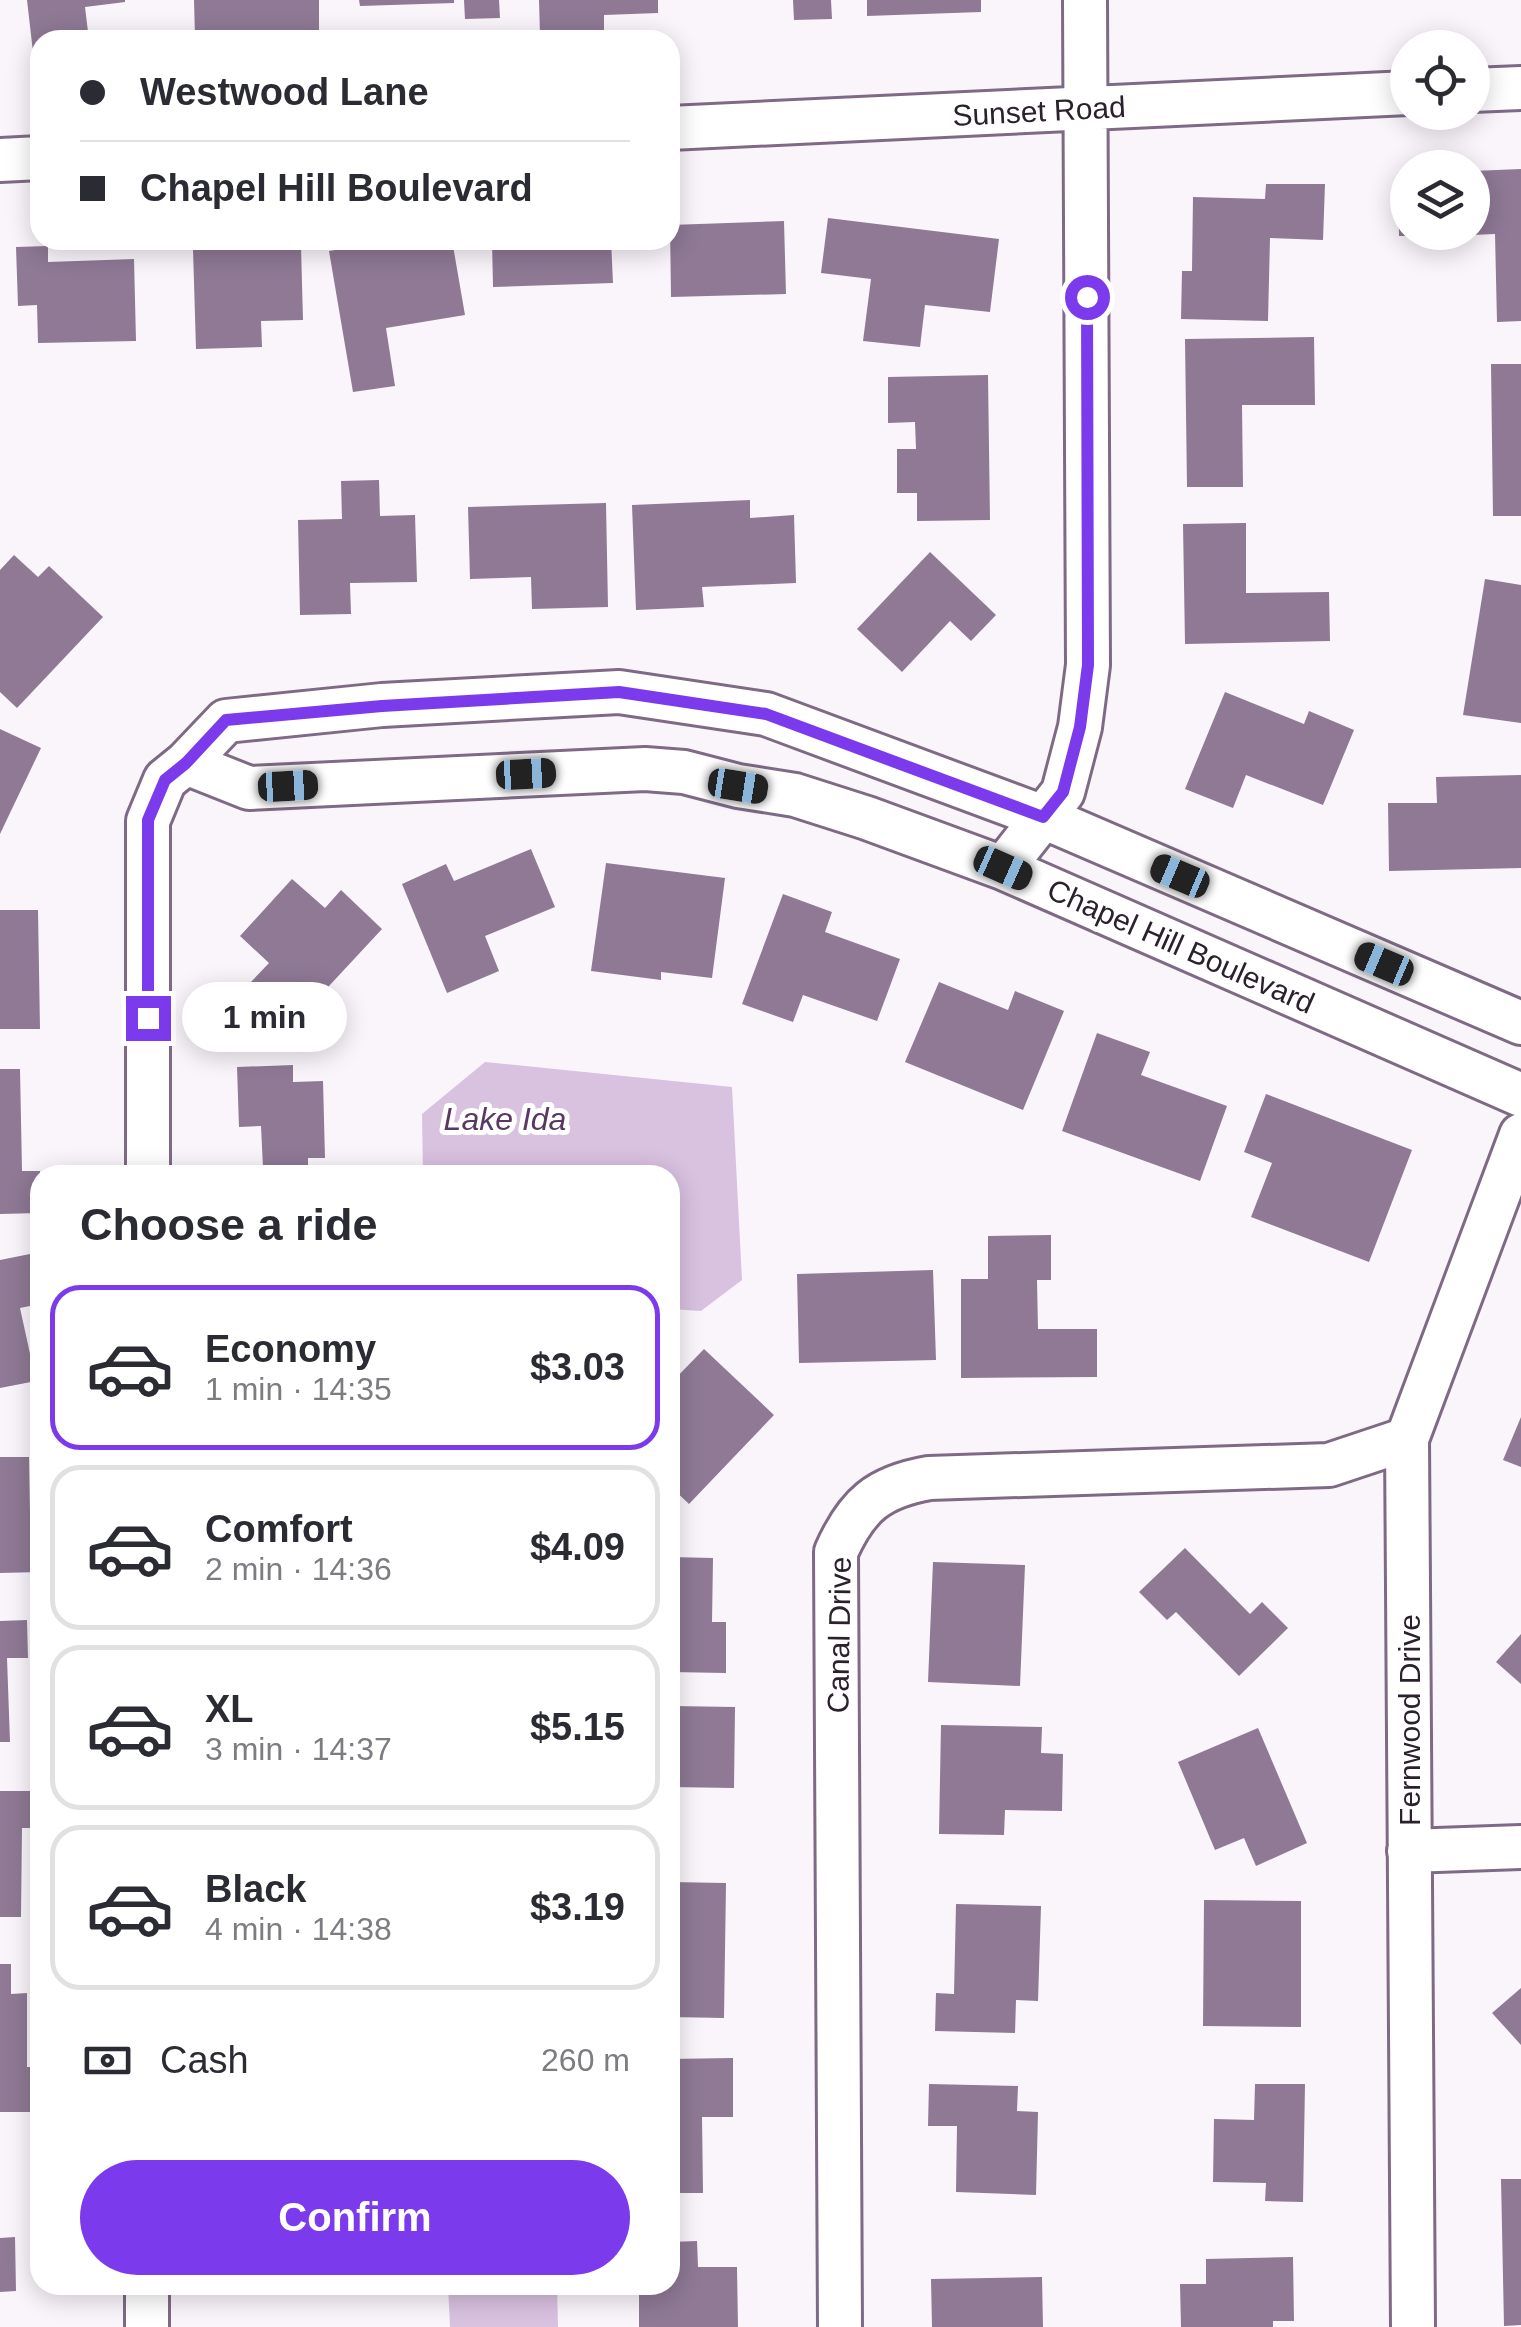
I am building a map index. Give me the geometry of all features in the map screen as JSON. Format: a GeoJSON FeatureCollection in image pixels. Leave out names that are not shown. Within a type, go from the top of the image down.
{"type":"FeatureCollection","features":[{"type":"Feature","properties":{"kind":"street"},"geometry":{"type":"LineString","coordinates":[[1003,868],[1063,792],[1080,727],[1090,635],[1085,0]]}},
{"type":"Feature","properties":{"kind":"street"},"geometry":{"type":"LineString","coordinates":[[1490,89],[1521,88]]}},
{"type":"Feature","properties":{"kind":"street","name":"Sunset Road"},"geometry":{"type":"LineString","coordinates":[[680,128],[1390,95]]}},
{"type":"Feature","properties":{"kind":"street"},"geometry":{"type":"LineString","coordinates":[[0,160],[30,158]]}},
{"type":"Feature","properties":{"kind":"street","name":"Chapel Hill Boulevard"},"geometry":{"type":"LineString","coordinates":[[148,1165],[148,820],[165,780],[226,720],[619,692],[766,714],[1043,817],[1521,1023]]}},
{"type":"Feature","properties":{"kind":"street","name":"Chapel Hill Boulevard"},"geometry":{"type":"LineString","coordinates":[[186,763],[249,788],[645,769],[684,772],[796,796],[1003,868],[1521,1095]]}},
{"type":"Feature","properties":{"kind":"street","name":"Fernwood Drive"},"geometry":{"type":"LineString","coordinates":[[1413,2327],[1407,1439],[1521,1134]]}},
{"type":"Feature","properties":{"kind":"street","name":"Canal Drive"},"geometry":{"type":"LineString","coordinates":[[840,2327],[836,1552],[849,1522],[870,1499],[898,1484],[929,1478],[1329,1465],[1407,1439]]}},
{"type":"Feature","properties":{"kind":"street"},"geometry":{"type":"LineString","coordinates":[[1410,1850],[1521,1846]]}},
{"type":"Feature","properties":{"kind":"street"},"geometry":{"type":"LineString","coordinates":[[147,2295],[147,2327]]}},
{"type":"Feature","properties":{"kind":"water","name":"Lake Ida"},"geometry":{"type":"Polygon","coordinates":[[[485,1062],[732,1087],[742,1280],[701,1311],[680,1310],[680,1165],[423,1165],[422,1114],[485,1062]]]}},
{"type":"Feature","properties":{"kind":"water"},"geometry":{"type":"Polygon","coordinates":[[[448,2295],[557,2295],[558,2327],[450,2327],[448,2295]]]}},
{"type":"Feature","properties":{"kind":"building"},"geometry":{"type":"Polygon","coordinates":[[[27,0],[125,0],[85,7],[88,30],[30,30],[27,0]]]}},
{"type":"Feature","properties":{"kind":"building"},"geometry":{"type":"Polygon","coordinates":[[[194,0],[319,0],[319,30],[195,30],[194,0]]]}},
{"type":"Feature","properties":{"kind":"building"},"geometry":{"type":"Polygon","coordinates":[[[359,0],[454,0],[454,3],[360,6],[359,0]]]}},
{"type":"Feature","properties":{"kind":"building"},"geometry":{"type":"Polygon","coordinates":[[[464,0],[499,0],[500,18],[465,19],[464,0]]]}},
{"type":"Feature","properties":{"kind":"building"},"geometry":{"type":"Polygon","coordinates":[[[539,0],[658,0],[658,13],[604,15],[604,30],[540,30],[539,0]]]}},
{"type":"Feature","properties":{"kind":"building"},"geometry":{"type":"Polygon","coordinates":[[[793,0],[831,0],[832,19],[794,20],[793,0]]]}},
{"type":"Feature","properties":{"kind":"building"},"geometry":{"type":"Polygon","coordinates":[[[867,0],[981,0],[981,12],[867,16],[867,0]]]}},
{"type":"Feature","properties":{"kind":"building"},"geometry":{"type":"Polygon","coordinates":[[[1521,169],[1521,321],[1497,322],[1490,170],[1521,169]]]}},
{"type":"Feature","properties":{"kind":"building"},"geometry":{"type":"Polygon","coordinates":[[[1266,184],[1325,184],[1323,240],[1270,238],[1268,321],[1181,319],[1182,271],[1192,271],[1193,197],[1265,199],[1266,184]]]}},
{"type":"Feature","properties":{"kind":"building"},"geometry":{"type":"Polygon","coordinates":[[[828,218],[999,239],[990,312],[925,305],[920,347],[863,341],[871,279],[821,273],[828,218]]]}},
{"type":"Feature","properties":{"kind":"building"},"geometry":{"type":"Polygon","coordinates":[[[784,221],[786,294],[671,297],[670,250],[680,250],[680,225],[784,221]]]}},
{"type":"Feature","properties":{"kind":"building"},"geometry":{"type":"Polygon","coordinates":[[[16,247],[48,250],[48,262],[134,259],[136,341],[38,343],[37,305],[18,306],[16,247]]]}},
{"type":"Feature","properties":{"kind":"building"},"geometry":{"type":"Polygon","coordinates":[[[193,250],[301,250],[303,320],[261,321],[262,347],[196,349],[193,250]]]}},
{"type":"Feature","properties":{"kind":"building"},"geometry":{"type":"Polygon","coordinates":[[[454,250],[465,315],[386,328],[395,386],[353,392],[329,251],[454,250]]]}},
{"type":"Feature","properties":{"kind":"building"},"geometry":{"type":"Polygon","coordinates":[[[492,250],[611,250],[613,283],[493,287],[492,250]]]}},
{"type":"Feature","properties":{"kind":"building"},"geometry":{"type":"Polygon","coordinates":[[[1314,337],[1315,405],[1242,405],[1243,487],[1187,487],[1185,339],[1314,337]]]}},
{"type":"Feature","properties":{"kind":"building"},"geometry":{"type":"Polygon","coordinates":[[[1491,364],[1521,364],[1521,516],[1493,516],[1491,364]]]}},
{"type":"Feature","properties":{"kind":"building"},"geometry":{"type":"Polygon","coordinates":[[[988,375],[990,520],[917,521],[917,493],[897,493],[897,449],[916,449],[915,422],[888,423],[888,377],[988,375]]]}},
{"type":"Feature","properties":{"kind":"building"},"geometry":{"type":"Polygon","coordinates":[[[379,480],[380,516],[415,515],[417,582],[350,583],[351,614],[300,615],[298,520],[342,519],[341,481],[379,480]]]}},
{"type":"Feature","properties":{"kind":"building"},"geometry":{"type":"Polygon","coordinates":[[[750,500],[750,518],[794,515],[796,583],[702,587],[704,607],[636,610],[632,505],[750,500]]]}},
{"type":"Feature","properties":{"kind":"building"},"geometry":{"type":"Polygon","coordinates":[[[606,503],[608,607],[532,609],[531,577],[470,579],[468,507],[606,503]]]}},
{"type":"Feature","properties":{"kind":"building"},"geometry":{"type":"Polygon","coordinates":[[[1246,523],[1246,593],[1329,592],[1330,641],[1185,644],[1183,524],[1246,523]]]}},
{"type":"Feature","properties":{"kind":"building"},"geometry":{"type":"Polygon","coordinates":[[[930,552],[996,615],[971,641],[950,621],[902,672],[857,629],[930,552]]]}},
{"type":"Feature","properties":{"kind":"building"},"geometry":{"type":"Polygon","coordinates":[[[14,555],[38,577],[49,566],[103,617],[17,708],[0,692],[0,570],[14,555]]]}},
{"type":"Feature","properties":{"kind":"building"},"geometry":{"type":"Polygon","coordinates":[[[1485,579],[1521,585],[1521,723],[1463,715],[1485,579]]]}},
{"type":"Feature","properties":{"kind":"building"},"geometry":{"type":"Polygon","coordinates":[[[1225,692],[1304,724],[1309,711],[1354,730],[1323,805],[1246,775],[1233,808],[1185,789],[1225,692]]]}},
{"type":"Feature","properties":{"kind":"building"},"geometry":{"type":"Polygon","coordinates":[[[0,729],[41,748],[0,834],[0,729]]]}},
{"type":"Feature","properties":{"kind":"building"},"geometry":{"type":"Polygon","coordinates":[[[1521,775],[1521,868],[1389,871],[1388,803],[1437,803],[1436,777],[1521,775]]]}},
{"type":"Feature","properties":{"kind":"building"},"geometry":{"type":"Polygon","coordinates":[[[531,849],[555,907],[485,936],[499,971],[447,993],[402,884],[446,864],[454,881],[531,849]]]}},
{"type":"Feature","properties":{"kind":"building"},"geometry":{"type":"Polygon","coordinates":[[[606,863],[725,878],[712,978],[661,972],[661,980],[591,971],[606,863]]]}},
{"type":"Feature","properties":{"kind":"building"},"geometry":{"type":"Polygon","coordinates":[[[292,879],[325,908],[341,890],[382,929],[316,1000],[332,1013],[309,1038],[250,983],[269,963],[240,936],[292,879]]]}},
{"type":"Feature","properties":{"kind":"building"},"geometry":{"type":"Polygon","coordinates":[[[783,894],[832,912],[825,932],[900,959],[877,1021],[803,995],[793,1022],[742,1004],[783,894]]]}},
{"type":"Feature","properties":{"kind":"building"},"geometry":{"type":"Polygon","coordinates":[[[0,910],[38,910],[40,1029],[0,1029],[0,910]]]}},
{"type":"Feature","properties":{"kind":"building"},"geometry":{"type":"Polygon","coordinates":[[[939,982],[1008,1010],[1015,991],[1064,1011],[1023,1110],[905,1062],[939,982]]]}},
{"type":"Feature","properties":{"kind":"building"},"geometry":{"type":"Polygon","coordinates":[[[1097,1033],[1150,1052],[1141,1075],[1227,1106],[1200,1181],[1062,1131],[1097,1033]]]}},
{"type":"Feature","properties":{"kind":"building"},"geometry":{"type":"Polygon","coordinates":[[[293,1065],[293,1082],[323,1081],[325,1158],[308,1158],[308,1165],[263,1165],[261,1126],[239,1127],[237,1067],[293,1065]]]}},
{"type":"Feature","properties":{"kind":"building"},"geometry":{"type":"Polygon","coordinates":[[[0,1069],[20,1069],[22,1171],[30,1171],[30,1213],[0,1214],[0,1069]]]}},
{"type":"Feature","properties":{"kind":"building"},"geometry":{"type":"Polygon","coordinates":[[[1266,1094],[1412,1150],[1369,1262],[1251,1217],[1272,1163],[1244,1152],[1266,1094]]]}},
{"type":"Feature","properties":{"kind":"building"},"geometry":{"type":"Polygon","coordinates":[[[1051,1235],[1051,1280],[1037,1280],[1038,1329],[1097,1329],[1097,1377],[961,1378],[961,1279],[988,1279],[988,1236],[1051,1235]]]}},
{"type":"Feature","properties":{"kind":"building"},"geometry":{"type":"Polygon","coordinates":[[[30,1254],[30,1306],[20,1308],[30,1354],[30,1382],[0,1388],[0,1260],[30,1254]]]}},
{"type":"Feature","properties":{"kind":"building"},"geometry":{"type":"Polygon","coordinates":[[[933,1270],[936,1360],[799,1363],[797,1274],[933,1270]]]}},
{"type":"Feature","properties":{"kind":"building"},"geometry":{"type":"Polygon","coordinates":[[[704,1349],[774,1415],[689,1504],[680,1495],[680,1374],[704,1349]]]}},
{"type":"Feature","properties":{"kind":"building"},"geometry":{"type":"Polygon","coordinates":[[[1521,1417],[1521,1467],[1503,1460],[1521,1417]]]}},
{"type":"Feature","properties":{"kind":"building"},"geometry":{"type":"Polygon","coordinates":[[[0,1457],[29,1457],[30,1572],[0,1573],[0,1457]]]}},
{"type":"Feature","properties":{"kind":"building"},"geometry":{"type":"Polygon","coordinates":[[[1185,1548],[1250,1614],[1262,1602],[1288,1628],[1239,1676],[1176,1612],[1167,1620],[1139,1592],[1185,1548]]]}},
{"type":"Feature","properties":{"kind":"building"},"geometry":{"type":"Polygon","coordinates":[[[680,1557],[713,1558],[712,1622],[726,1622],[726,1673],[680,1672],[680,1557]]]}},
{"type":"Feature","properties":{"kind":"building"},"geometry":{"type":"Polygon","coordinates":[[[933,1562],[1025,1565],[1020,1686],[928,1682],[933,1562]]]}},
{"type":"Feature","properties":{"kind":"building"},"geometry":{"type":"Polygon","coordinates":[[[27,1620],[28,1658],[7,1658],[10,1742],[0,1742],[0,1621],[27,1620]]]}},
{"type":"Feature","properties":{"kind":"building"},"geometry":{"type":"Polygon","coordinates":[[[1521,1634],[1521,1684],[1496,1662],[1521,1634]]]}},
{"type":"Feature","properties":{"kind":"building"},"geometry":{"type":"Polygon","coordinates":[[[680,1706],[735,1707],[734,1788],[680,1787],[680,1706]]]}},
{"type":"Feature","properties":{"kind":"building"},"geometry":{"type":"Polygon","coordinates":[[[941,1725],[1042,1727],[1041,1753],[1063,1754],[1062,1811],[1005,1810],[1004,1835],[939,1834],[941,1725]]]}},
{"type":"Feature","properties":{"kind":"building"},"geometry":{"type":"Polygon","coordinates":[[[1258,1728],[1307,1843],[1256,1866],[1244,1838],[1215,1850],[1178,1762],[1258,1728]]]}},
{"type":"Feature","properties":{"kind":"building"},"geometry":{"type":"Polygon","coordinates":[[[0,1791],[30,1791],[30,1828],[22,1828],[21,1917],[0,1917],[0,1791]]]}},
{"type":"Feature","properties":{"kind":"building"},"geometry":{"type":"Polygon","coordinates":[[[680,1882],[726,1883],[724,2018],[680,2017],[680,1882]]]}},
{"type":"Feature","properties":{"kind":"building"},"geometry":{"type":"Polygon","coordinates":[[[1204,1900],[1301,1901],[1301,2027],[1203,2026],[1204,1900]]]}},
{"type":"Feature","properties":{"kind":"building"},"geometry":{"type":"Polygon","coordinates":[[[956,1904],[1041,1906],[1038,2001],[1016,2000],[1015,2033],[935,2031],[936,1993],[954,1994],[956,1904]]]}},
{"type":"Feature","properties":{"kind":"building"},"geometry":{"type":"Polygon","coordinates":[[[0,1964],[11,1964],[11,1994],[27,1993],[30,2112],[0,2112],[0,1964]]]}},
{"type":"Feature","properties":{"kind":"building"},"geometry":{"type":"Polygon","coordinates":[[[1521,1988],[1521,2045],[1492,2013],[1521,1988]]]}},
{"type":"Feature","properties":{"kind":"building"},"geometry":{"type":"Polygon","coordinates":[[[733,2058],[733,2117],[702,2117],[703,2193],[680,2193],[680,2059],[733,2058]]]}},
{"type":"Feature","properties":{"kind":"building"},"geometry":{"type":"Polygon","coordinates":[[[929,2084],[1018,2086],[1017,2111],[1038,2112],[1036,2195],[956,2192],[957,2126],[928,2126],[929,2084]]]}},
{"type":"Feature","properties":{"kind":"building"},"geometry":{"type":"Polygon","coordinates":[[[1255,2084],[1305,2084],[1303,2202],[1265,2201],[1266,2183],[1213,2182],[1214,2119],[1254,2120],[1255,2084]]]}},
{"type":"Feature","properties":{"kind":"building"},"geometry":{"type":"Polygon","coordinates":[[[1501,2179],[1521,2179],[1521,2325],[1504,2326],[1501,2179]]]}},
{"type":"Feature","properties":{"kind":"building"},"geometry":{"type":"Polygon","coordinates":[[[15,2237],[16,2291],[0,2292],[0,2238],[15,2237]]]}},
{"type":"Feature","properties":{"kind":"building"},"geometry":{"type":"Polygon","coordinates":[[[697,2241],[698,2267],[737,2267],[738,2327],[639,2327],[639,2295],[680,2295],[680,2242],[697,2241]]]}},
{"type":"Feature","properties":{"kind":"building"},"geometry":{"type":"Polygon","coordinates":[[[1293,2257],[1294,2321],[1273,2321],[1273,2327],[1181,2327],[1180,2284],[1206,2284],[1206,2259],[1293,2257]]]}},
{"type":"Feature","properties":{"kind":"building"},"geometry":{"type":"Polygon","coordinates":[[[1042,2277],[1043,2327],[932,2327],[931,2279],[1042,2277]]]}},
{"type":"Feature","properties":{"kind":"route"},"geometry":{"type":"LineString","coordinates":[[148,1018],[148,820],[165,780],[226,720],[619,692],[766,714],[1043,817],[1063,792],[1080,727],[1088,665],[1087,297]]}}]}
